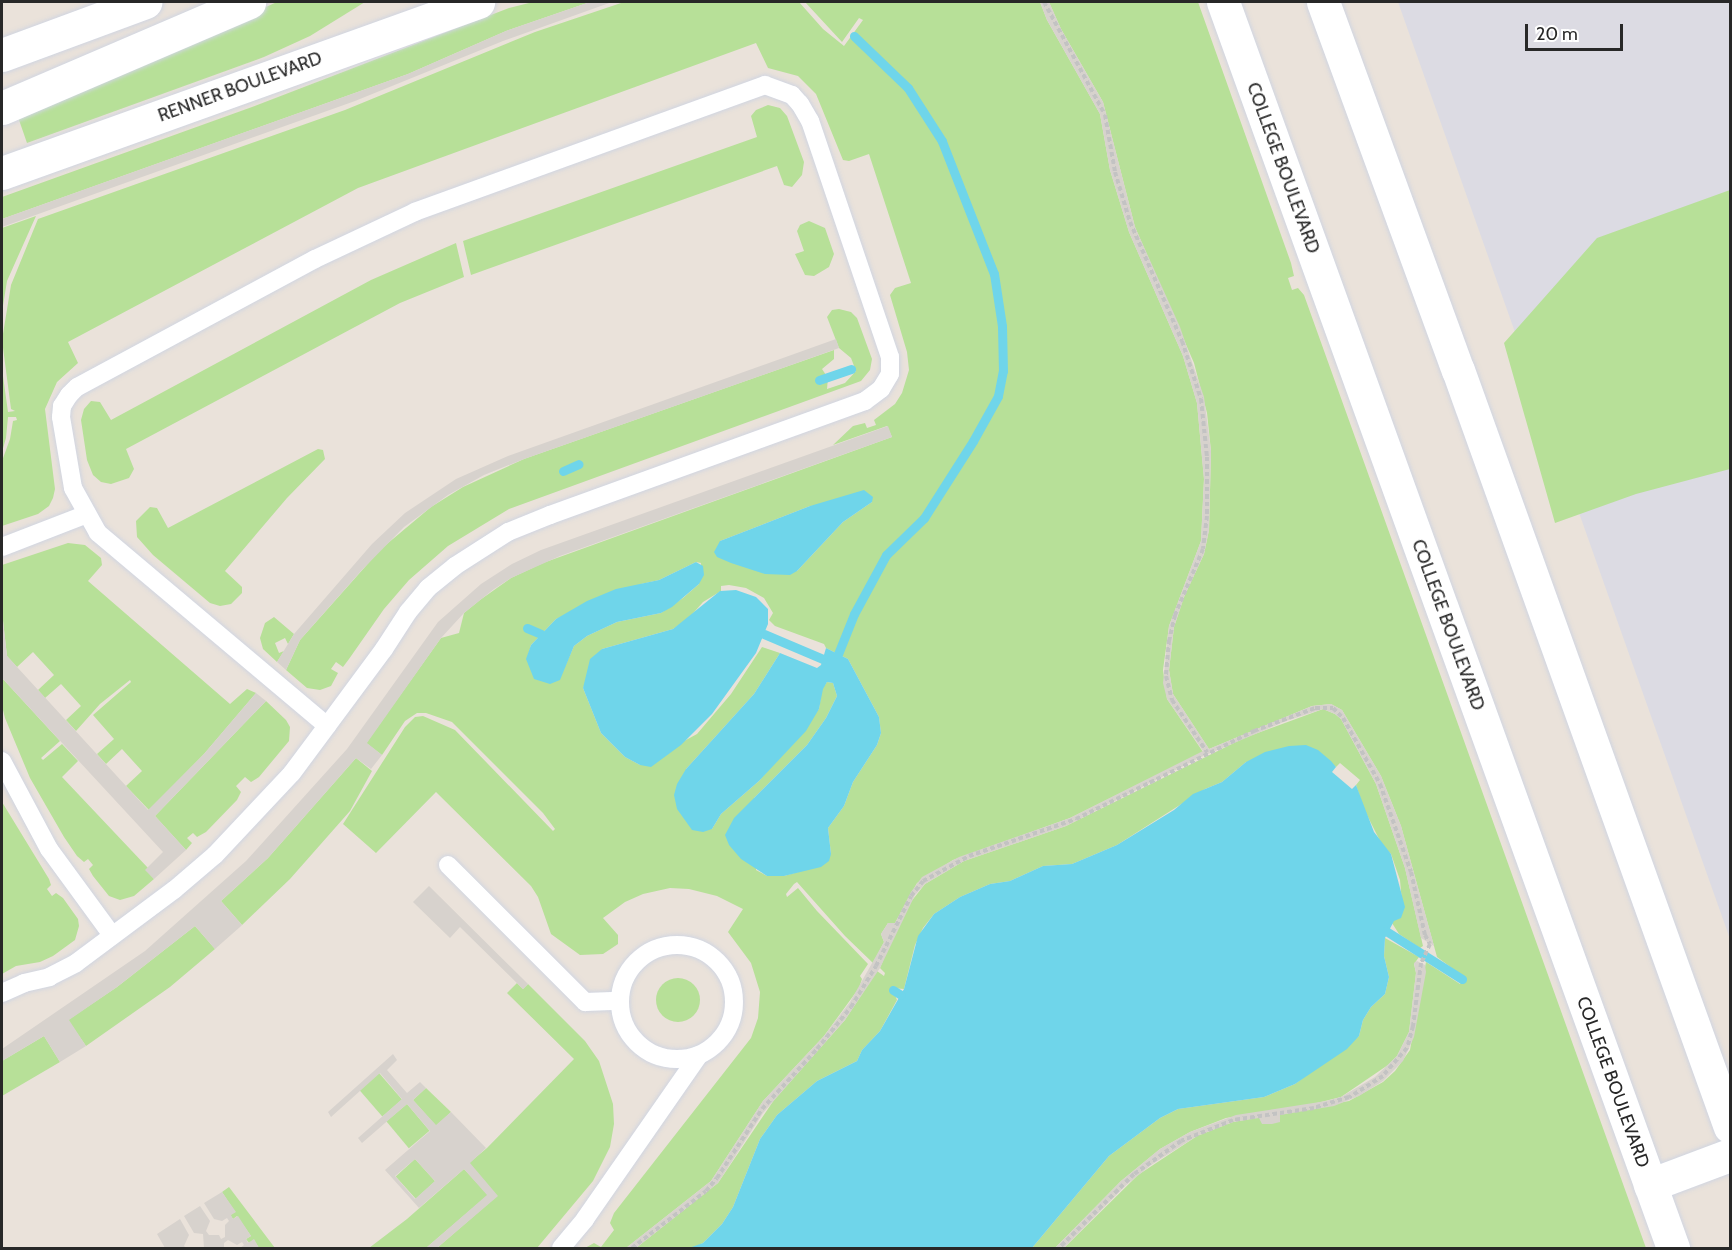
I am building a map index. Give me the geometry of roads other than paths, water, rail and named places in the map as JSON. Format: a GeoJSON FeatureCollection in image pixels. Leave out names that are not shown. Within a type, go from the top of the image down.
{"type":"FeatureCollection","features":[{"type":"Feature","properties":{"kind":"main road"},"geometry":{"type":"LineString","coordinates":[[2,55],[145,2]]}},
{"type":"Feature","properties":{"kind":"main road"},"geometry":{"type":"LineString","coordinates":[[2,108],[249,2]]}},
{"type":"Feature","properties":{"kind":"main road","name":"RENNER BOULEVARD"},"geometry":{"type":"LineString","coordinates":[[2,173],[478,2]]}},
{"type":"Feature","properties":{"kind":"main road","name":"COLLEGE BOULEVARD"},"geometry":{"type":"LineString","coordinates":[[1223,2],[1673,1248]]}},
{"type":"Feature","properties":{"kind":"main road"},"geometry":{"type":"LineString","coordinates":[[1323,2],[1731,1126]]}},
{"type":"Feature","properties":{"kind":"main road"},"geometry":{"type":"LineString","coordinates":[[1650,1185],[1731,1155]]}},
{"type":"Feature","properties":{"kind":"lane"},"geometry":{"type":"LineString","coordinates":[[2,993],[24,983],[49,977],[76,963],[174,890],[215,855],[292,773],[327,726],[428,588],[482,548],[508,532],[550,515],[866,401],[881,389],[890,374],[890,357],[810,121],[792,95],[765,85],[416,212],[315,259],[77,387],[62,406],[61,417],[73,488],[98,533],[327,726]]}},
{"type":"Feature","properties":{"kind":"lane"},"geometry":{"type":"LineString","coordinates":[[2,547],[87,514]]}},
{"type":"Feature","properties":{"kind":"lane"},"geometry":{"type":"LineString","coordinates":[[2,761],[49,849],[112,935]]}},
{"type":"Feature","properties":{"kind":"lane"},"geometry":{"type":"LineString","coordinates":[[448,865],[585,1002],[619,1001]]}},
{"type":"Feature","properties":{"kind":"lane"},"geometry":{"type":"LineString","coordinates":[[666,945],[686,945],[705,952],[719,963],[729,978],[734,996],[733,1014],[726,1031],[714,1045],[699,1055],[681,1059],[663,1058],[646,1051],[632,1038],[622,1020],[619,1001],[622,981],[633,964],[648,952],[666,945]]}},
{"type":"Feature","properties":{"kind":"lane"},"geometry":{"type":"LineString","coordinates":[[561,1248],[585,1219],[699,1055]]}},
{"type":"Feature","properties":{"kind":"water"},"geometry":{"type":"Polygon","coordinates":[[[864,490],[873,497],[872,502],[843,522],[797,571],[790,575],[765,574],[717,557],[714,552],[720,541],[810,506],[864,490]]]}},
{"type":"Feature","properties":{"kind":"water"},"geometry":{"type":"Polygon","coordinates":[[[696,562],[703,566],[704,575],[699,584],[672,607],[661,613],[617,622],[587,636],[574,646],[560,680],[550,684],[534,679],[526,659],[531,645],[556,619],[587,601],[616,589],[659,580],[696,562]]]}},
{"type":"Feature","properties":{"kind":"water"},"geometry":{"type":"Polygon","coordinates":[[[736,590],[756,597],[768,609],[768,624],[756,653],[712,714],[681,745],[651,767],[640,765],[625,757],[601,733],[583,688],[590,659],[602,649],[673,629],[720,591],[736,590]]]}},
{"type":"Feature","properties":{"kind":"water"},"geometry":{"type":"Polygon","coordinates":[[[826,648],[848,659],[879,717],[881,733],[877,745],[853,782],[844,806],[828,828],[831,854],[829,861],[821,867],[784,876],[767,876],[741,859],[729,845],[725,835],[734,818],[807,745],[826,718],[837,696],[833,683],[827,682],[823,689],[819,709],[806,731],[759,781],[721,814],[712,829],[703,832],[692,830],[677,809],[674,795],[677,784],[686,769],[754,694],[780,653],[817,668],[821,665],[826,648]]]}},
{"type":"Feature","properties":{"kind":"water"},"geometry":{"type":"Polygon","coordinates":[[[1306,745],[1318,750],[1331,761],[1336,767],[1332,772],[1352,789],[1356,785],[1374,832],[1391,854],[1405,907],[1401,918],[1394,921],[1385,938],[1384,956],[1389,977],[1385,994],[1371,1007],[1363,1020],[1359,1036],[1347,1049],[1295,1084],[1264,1097],[1178,1109],[1160,1118],[1109,1156],[1032,1248],[689,1248],[703,1243],[722,1224],[733,1207],[760,1139],[777,1115],[817,1081],[857,1061],[862,1050],[880,1031],[904,989],[918,936],[934,914],[960,897],[990,884],[1010,881],[1043,866],[1072,864],[1117,845],[1174,810],[1193,794],[1222,782],[1246,762],[1265,752],[1289,746],[1306,745]]]}},
{"type":"Feature","properties":{"kind":"waterway"},"geometry":{"type":"LineString","coordinates":[[838,654],[854,614],[886,555],[924,518],[973,441],[998,396],[1003,371],[1002,326],[994,274],[942,141],[908,88],[854,36]]}},
{"type":"Feature","properties":{"kind":"waterway"},"geometry":{"type":"LineString","coordinates":[[819,380],[851,369]]}},
{"type":"Feature","properties":{"kind":"waterway"},"geometry":{"type":"LineString","coordinates":[[563,471],[579,464]]}},
{"type":"Feature","properties":{"kind":"waterway"},"geometry":{"type":"LineString","coordinates":[[527,628],[541,634]]}},
{"type":"Feature","properties":{"kind":"waterway"},"geometry":{"type":"LineString","coordinates":[[764,634],[823,659]]}},
{"type":"Feature","properties":{"kind":"waterway"},"geometry":{"type":"LineString","coordinates":[[1386,931],[1462,979]]}},
{"type":"Feature","properties":{"kind":"waterway"},"geometry":{"type":"LineString","coordinates":[[893,990],[901,995]]}}]}
